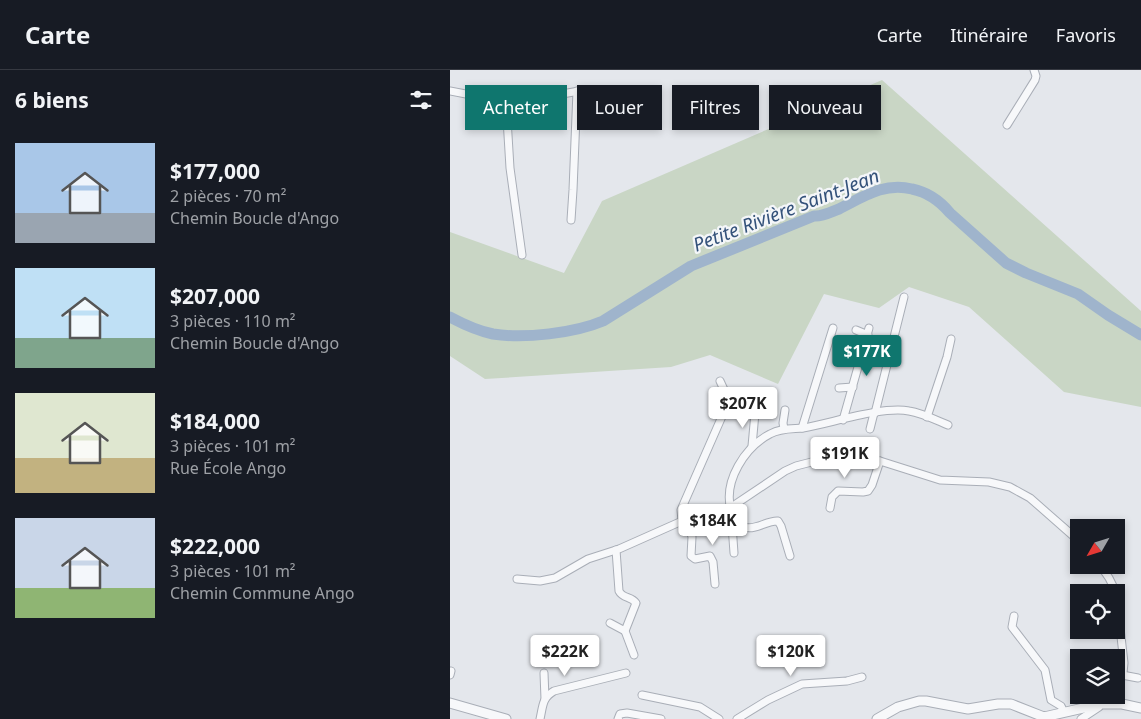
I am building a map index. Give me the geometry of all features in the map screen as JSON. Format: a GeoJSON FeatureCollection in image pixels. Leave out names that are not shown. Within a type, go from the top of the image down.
{"type":"FeatureCollection","features":[{"type":"Feature","properties":{"kind":"street"},"geometry":{"type":"LineString","coordinates":[[1007,125],[1035,80],[1034,70]]}},
{"type":"Feature","properties":{"kind":"street"},"geometry":{"type":"LineString","coordinates":[[450,91],[465,94]]}},
{"type":"Feature","properties":{"kind":"street"},"geometry":{"type":"LineString","coordinates":[[567,93],[578,91],[571,220]]}},
{"type":"Feature","properties":{"kind":"street"},"geometry":{"type":"LineString","coordinates":[[508,130],[510,168],[522,255]]}},
{"type":"Feature","properties":{"kind":"street"},"geometry":{"type":"LineString","coordinates":[[870,428],[904,297]]}},
{"type":"Feature","properties":{"kind":"street"},"geometry":{"type":"LineString","coordinates":[[802,428],[833,328]]}},
{"type":"Feature","properties":{"kind":"street"},"geometry":{"type":"LineString","coordinates":[[843,420],[868,331],[856,330]]}},
{"type":"Feature","properties":{"kind":"street"},"geometry":{"type":"LineString","coordinates":[[927,417],[947,358],[951,338]]}},
{"type":"Feature","properties":{"kind":"street"},"geometry":{"type":"LineString","coordinates":[[841,354],[861,361]]}},
{"type":"Feature","properties":{"kind":"street"},"geometry":{"type":"LineString","coordinates":[[716,584],[713,562],[710,556],[695,559],[691,556],[692,537],[681,510],[727,405],[726,394],[720,381]]}},
{"type":"Feature","properties":{"kind":"street"},"geometry":{"type":"LineString","coordinates":[[839,388],[853,387]]}},
{"type":"Feature","properties":{"kind":"street"},"geometry":{"type":"LineString","coordinates":[[784,410],[784,429]]}},
{"type":"Feature","properties":{"kind":"street"},"geometry":{"type":"LineString","coordinates":[[790,556],[778,521],[747,528],[743,527],[735,519],[730,508],[728,495],[731,484],[752,446],[771,433],[784,429],[802,428],[875,413],[901,410],[910,411],[948,426]]}},
{"type":"Feature","properties":{"kind":"street"},"geometry":{"type":"LineString","coordinates":[[752,446],[755,413]]}},
{"type":"Feature","properties":{"kind":"street"},"geometry":{"type":"LineString","coordinates":[[517,579],[547,581],[588,559],[616,550],[685,520],[730,508],[749,497],[772,478],[796,466],[831,457],[880,461],[940,480],[989,482],[1010,487],[1030,498],[1070,533]]}},
{"type":"Feature","properties":{"kind":"street"},"geometry":{"type":"LineString","coordinates":[[830,508],[832,498],[838,491],[866,492],[870,489],[880,461]]}},
{"type":"Feature","properties":{"kind":"street"},"geometry":{"type":"LineString","coordinates":[[734,553],[732,525],[735,519]]}},
{"type":"Feature","properties":{"kind":"street"},"geometry":{"type":"LineString","coordinates":[[616,550],[619,591],[622,596],[632,599],[636,603],[625,632]]}},
{"type":"Feature","properties":{"kind":"street"},"geometry":{"type":"LineString","coordinates":[[1014,616],[1009,628],[1045,670],[1050,698],[1053,702],[1060,704],[1064,712]]}},
{"type":"Feature","properties":{"kind":"street"},"geometry":{"type":"LineString","coordinates":[[610,623],[625,632],[634,655]]}},
{"type":"Feature","properties":{"kind":"street"},"geometry":{"type":"LineString","coordinates":[[540,719],[545,699],[544,673]]}},
{"type":"Feature","properties":{"kind":"street"},"geometry":{"type":"LineString","coordinates":[[545,699],[546,696],[554,691],[626,673]]}},
{"type":"Feature","properties":{"kind":"street"},"geometry":{"type":"LineString","coordinates":[[737,719],[768,700],[802,684],[847,681],[862,676]]}},
{"type":"Feature","properties":{"kind":"street"},"geometry":{"type":"LineString","coordinates":[[1125,676],[1138,678]]}},
{"type":"Feature","properties":{"kind":"street"},"geometry":{"type":"LineString","coordinates":[[642,695],[700,707],[719,719]]}},
{"type":"Feature","properties":{"kind":"street"},"geometry":{"type":"LineString","coordinates":[[877,719],[898,707],[919,701],[968,709],[998,704],[1011,704],[1044,717],[1087,704]]}},
{"type":"Feature","properties":{"kind":"street"},"geometry":{"type":"LineString","coordinates":[[450,703],[506,719]]}},
{"type":"Feature","properties":{"kind":"street"},"geometry":{"type":"LineString","coordinates":[[1081,719],[1100,707],[1101,704]]}},
{"type":"Feature","properties":{"kind":"street"},"geometry":{"type":"LineString","coordinates":[[1122,704],[1141,708]]}},
{"type":"Feature","properties":{"kind":"street"},"geometry":{"type":"LineString","coordinates":[[618,719],[620,714],[627,713],[661,719]]}},
{"type":"Feature","properties":{"kind":"green space"},"geometry":{"type":"Polygon","coordinates":[[[882,80],[1141,311],[1141,407],[1064,392],[969,307],[909,287],[879,308],[824,294],[778,384],[710,355],[671,367],[485,379],[450,356],[450,232],[564,273],[602,201],[769,129],[881,130],[881,85],[870,85],[882,80]]]}},
{"type":"Feature","properties":{"kind":"waterway","name":"Petite Rivière Saint-Jean"},"geometry":{"type":"LineString","coordinates":[[450,317],[482,331],[519,336],[564,332],[592,325],[603,321],[691,266],[814,216],[830,213],[874,192],[892,187],[902,187],[923,192],[938,201],[1006,263],[1078,294],[1141,335]]}}]}
